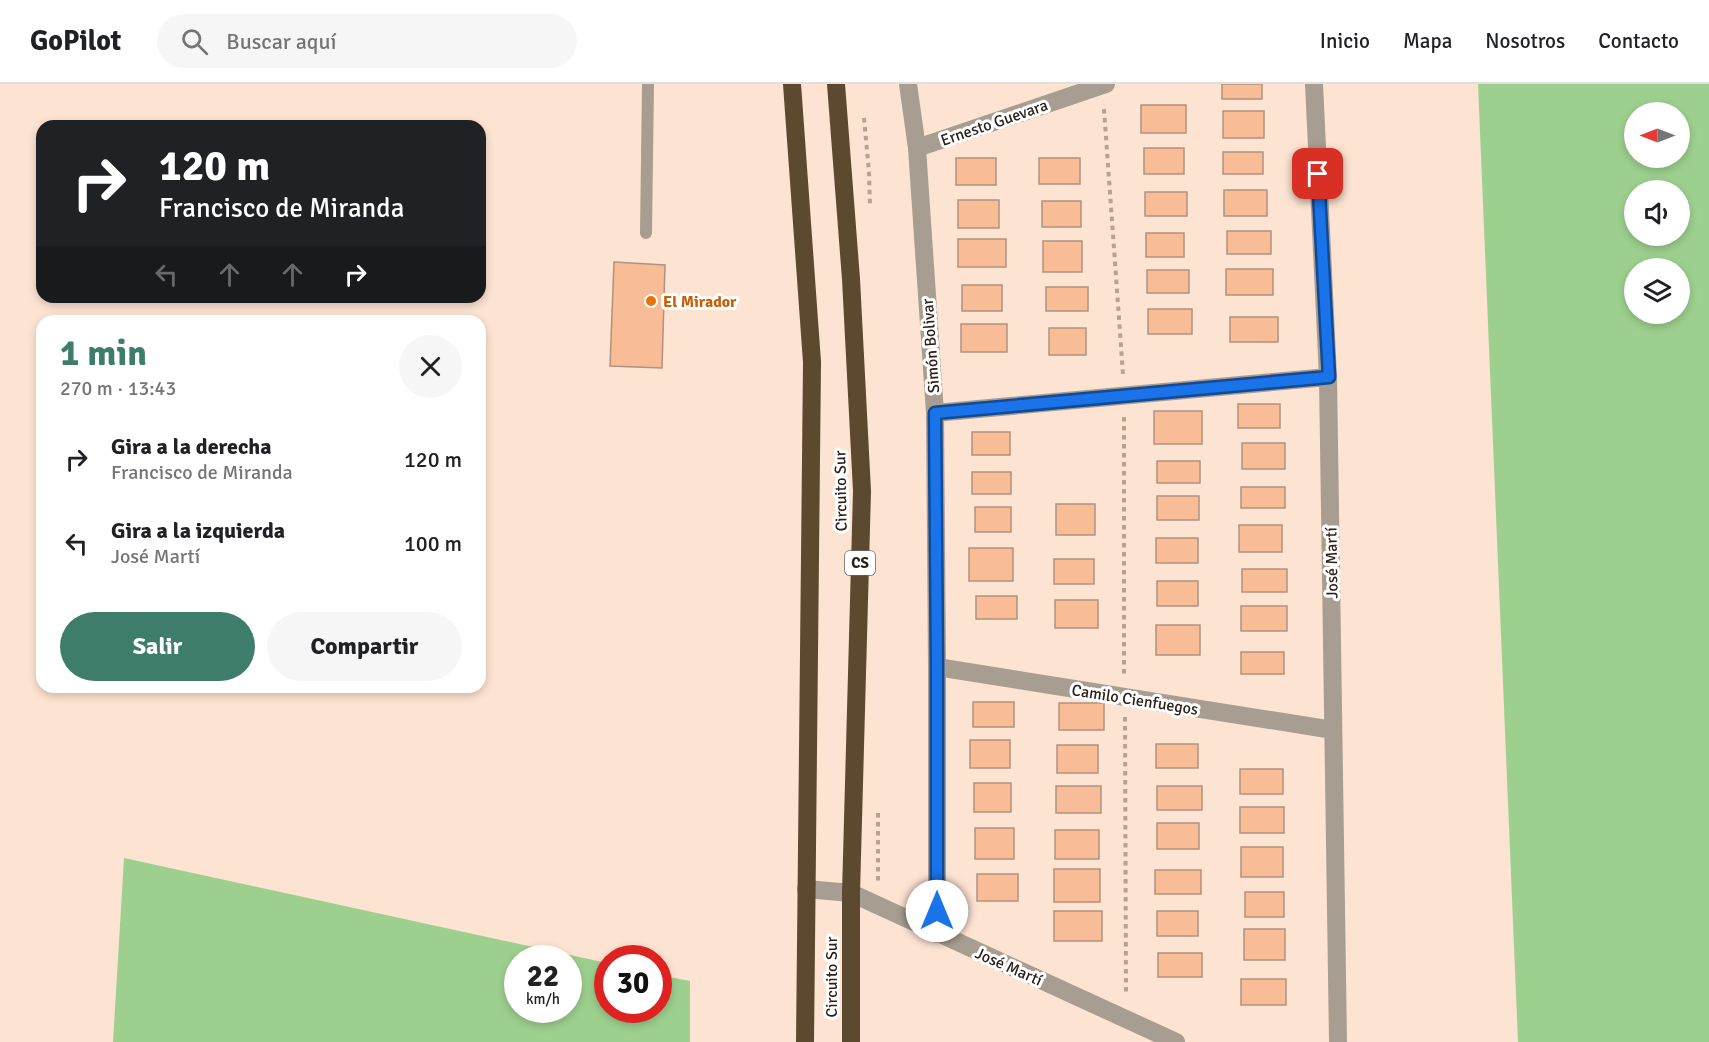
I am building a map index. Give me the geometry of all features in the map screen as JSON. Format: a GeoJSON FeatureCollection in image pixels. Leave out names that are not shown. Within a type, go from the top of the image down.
{"type":"FeatureCollection","features":[{"type":"Feature","properties":{"kind":"highway","name":"Circuito Sur"},"geometry":{"type":"LineString","coordinates":[[792,84],[812,362],[805,1042]]}},
{"type":"Feature","properties":{"kind":"highway","name":"Circuito Sur"},"geometry":{"type":"LineString","coordinates":[[836,84],[862,491],[850,893],[851,1042]]}},
{"type":"Feature","properties":{"kind":"street","name":"Simón Bolivar"},"geometry":{"type":"LineString","coordinates":[[908,84],[917,148],[935,413],[937,934]]}},
{"type":"Feature","properties":{"kind":"street","name":"José Martí"},"geometry":{"type":"LineString","coordinates":[[1314,84],[1329,377],[1338,1042]]}},
{"type":"Feature","properties":{"kind":"street","name":"Ernesto Guevara"},"geometry":{"type":"LineString","coordinates":[[917,148],[1104,85]]}},
{"type":"Feature","properties":{"kind":"street"},"geometry":{"type":"LineString","coordinates":[[935,413],[1329,377]]}},
{"type":"Feature","properties":{"kind":"street","name":"Camilo Cienfuegos"},"geometry":{"type":"LineString","coordinates":[[937,667],[1333,730]]}},
{"type":"Feature","properties":{"kind":"street","name":"José Martí"},"geometry":{"type":"LineString","coordinates":[[806,889],[850,893],[1176,1042]]}},
{"type":"Feature","properties":{"kind":"lane"},"geometry":{"type":"LineString","coordinates":[[646,233],[648,84]]}},
{"type":"Feature","properties":{"kind":"path"},"geometry":{"type":"LineString","coordinates":[[1104,85],[1125,396],[1126,1020]]}},
{"type":"Feature","properties":{"kind":"green space"},"geometry":{"type":"Polygon","coordinates":[[[1478,84],[1709,84],[1709,1042],[1518,1042],[1478,84]]]}},
{"type":"Feature","properties":{"kind":"green space"},"geometry":{"type":"Polygon","coordinates":[[[124,858],[524,945],[504,945],[504,1023],[582,1023],[582,958],[594,960],[594,1023],[672,1023],[672,978],[690,981],[690,1042],[113,1042],[124,858]]]}},
{"type":"Feature","properties":{"kind":"building"},"geometry":{"type":"Polygon","coordinates":[[[1222,84],[1262,84],[1262,99],[1222,99],[1222,84]]]}},
{"type":"Feature","properties":{"kind":"building"},"geometry":{"type":"Polygon","coordinates":[[[1141,105],[1186,105],[1186,133],[1141,133],[1141,105]]]}},
{"type":"Feature","properties":{"kind":"building"},"geometry":{"type":"Polygon","coordinates":[[[1223,111],[1264,111],[1264,138],[1223,138],[1223,111]]]}},
{"type":"Feature","properties":{"kind":"building"},"geometry":{"type":"Polygon","coordinates":[[[1144,148],[1184,148],[1184,174],[1144,174],[1144,148]]]}},
{"type":"Feature","properties":{"kind":"building"},"geometry":{"type":"Polygon","coordinates":[[[1223,152],[1263,152],[1263,174],[1223,174],[1223,152]]]}},
{"type":"Feature","properties":{"kind":"building"},"geometry":{"type":"Polygon","coordinates":[[[956,158],[996,158],[996,185],[956,185],[956,158]]]}},
{"type":"Feature","properties":{"kind":"building"},"geometry":{"type":"Polygon","coordinates":[[[1039,158],[1080,158],[1080,184],[1039,184],[1039,158]]]}},
{"type":"Feature","properties":{"kind":"building"},"geometry":{"type":"Polygon","coordinates":[[[1224,190],[1267,190],[1267,216],[1224,216],[1224,190]]]}},
{"type":"Feature","properties":{"kind":"building"},"geometry":{"type":"Polygon","coordinates":[[[1145,192],[1187,192],[1187,216],[1145,216],[1145,192]]]}},
{"type":"Feature","properties":{"kind":"building"},"geometry":{"type":"Polygon","coordinates":[[[958,200],[999,200],[999,228],[958,228],[958,200]]]}},
{"type":"Feature","properties":{"kind":"building"},"geometry":{"type":"Polygon","coordinates":[[[1042,201],[1081,201],[1081,227],[1042,227],[1042,201]]]}},
{"type":"Feature","properties":{"kind":"building"},"geometry":{"type":"Polygon","coordinates":[[[1227,231],[1271,231],[1271,254],[1227,254],[1227,231]]]}},
{"type":"Feature","properties":{"kind":"building"},"geometry":{"type":"Polygon","coordinates":[[[1146,233],[1184,233],[1184,257],[1146,257],[1146,233]]]}},
{"type":"Feature","properties":{"kind":"building"},"geometry":{"type":"Polygon","coordinates":[[[958,239],[1006,239],[1006,267],[958,267],[958,239]]]}},
{"type":"Feature","properties":{"kind":"building"},"geometry":{"type":"Polygon","coordinates":[[[1043,241],[1082,241],[1082,272],[1043,272],[1043,241]]]}},
{"type":"Feature","properties":{"kind":"building"},"geometry":{"type":"Polygon","coordinates":[[[614,262],[665,265],[662,368],[610,366],[614,262]]]}},
{"type":"Feature","properties":{"kind":"building"},"geometry":{"type":"Polygon","coordinates":[[[1226,269],[1273,269],[1273,295],[1226,295],[1226,269]]]}},
{"type":"Feature","properties":{"kind":"building"},"geometry":{"type":"Polygon","coordinates":[[[1147,270],[1189,270],[1189,293],[1147,293],[1147,270]]]}},
{"type":"Feature","properties":{"kind":"building"},"geometry":{"type":"Polygon","coordinates":[[[962,285],[1002,285],[1002,311],[962,311],[962,285]]]}},
{"type":"Feature","properties":{"kind":"building"},"geometry":{"type":"Polygon","coordinates":[[[1046,287],[1088,287],[1088,311],[1046,311],[1046,287]]]}},
{"type":"Feature","properties":{"kind":"building"},"geometry":{"type":"Polygon","coordinates":[[[1148,309],[1192,309],[1192,334],[1148,334],[1148,309]]]}},
{"type":"Feature","properties":{"kind":"building"},"geometry":{"type":"Polygon","coordinates":[[[1230,317],[1278,317],[1278,342],[1230,342],[1230,317]]]}},
{"type":"Feature","properties":{"kind":"building"},"geometry":{"type":"Polygon","coordinates":[[[961,324],[1007,324],[1007,352],[961,352],[961,324]]]}},
{"type":"Feature","properties":{"kind":"building"},"geometry":{"type":"Polygon","coordinates":[[[1049,328],[1086,328],[1086,355],[1049,355],[1049,328]]]}},
{"type":"Feature","properties":{"kind":"building"},"geometry":{"type":"Polygon","coordinates":[[[1238,404],[1280,404],[1280,428],[1238,428],[1238,404]]]}},
{"type":"Feature","properties":{"kind":"building"},"geometry":{"type":"Polygon","coordinates":[[[1154,411],[1202,411],[1202,444],[1154,444],[1154,411]]]}},
{"type":"Feature","properties":{"kind":"building"},"geometry":{"type":"Polygon","coordinates":[[[972,432],[1010,432],[1010,455],[972,455],[972,432]]]}},
{"type":"Feature","properties":{"kind":"building"},"geometry":{"type":"Polygon","coordinates":[[[1242,443],[1285,443],[1285,469],[1242,469],[1242,443]]]}},
{"type":"Feature","properties":{"kind":"building"},"geometry":{"type":"Polygon","coordinates":[[[1157,461],[1200,461],[1200,483],[1157,483],[1157,461]]]}},
{"type":"Feature","properties":{"kind":"building"},"geometry":{"type":"Polygon","coordinates":[[[972,472],[1011,472],[1011,494],[972,494],[972,472]]]}},
{"type":"Feature","properties":{"kind":"building"},"geometry":{"type":"Polygon","coordinates":[[[1241,487],[1285,487],[1285,508],[1241,508],[1241,487]]]}},
{"type":"Feature","properties":{"kind":"building"},"geometry":{"type":"Polygon","coordinates":[[[1157,496],[1199,496],[1199,520],[1157,520],[1157,496]]]}},
{"type":"Feature","properties":{"kind":"building"},"geometry":{"type":"Polygon","coordinates":[[[1056,504],[1095,504],[1095,535],[1056,535],[1056,504]]]}},
{"type":"Feature","properties":{"kind":"building"},"geometry":{"type":"Polygon","coordinates":[[[975,507],[1011,507],[1011,532],[975,532],[975,507]]]}},
{"type":"Feature","properties":{"kind":"building"},"geometry":{"type":"Polygon","coordinates":[[[1239,525],[1282,525],[1282,552],[1239,552],[1239,525]]]}},
{"type":"Feature","properties":{"kind":"building"},"geometry":{"type":"Polygon","coordinates":[[[1156,538],[1198,538],[1198,563],[1156,563],[1156,538]]]}},
{"type":"Feature","properties":{"kind":"building"},"geometry":{"type":"Polygon","coordinates":[[[969,548],[1013,548],[1013,581],[969,581],[969,548]]]}},
{"type":"Feature","properties":{"kind":"building"},"geometry":{"type":"Polygon","coordinates":[[[1054,559],[1094,559],[1094,584],[1054,584],[1054,559]]]}},
{"type":"Feature","properties":{"kind":"building"},"geometry":{"type":"Polygon","coordinates":[[[1242,569],[1287,569],[1287,592],[1242,592],[1242,569]]]}},
{"type":"Feature","properties":{"kind":"building"},"geometry":{"type":"Polygon","coordinates":[[[1157,581],[1198,581],[1198,606],[1157,606],[1157,581]]]}},
{"type":"Feature","properties":{"kind":"building"},"geometry":{"type":"Polygon","coordinates":[[[976,596],[1017,596],[1017,619],[976,619],[976,596]]]}},
{"type":"Feature","properties":{"kind":"building"},"geometry":{"type":"Polygon","coordinates":[[[1055,600],[1098,600],[1098,628],[1055,628],[1055,600]]]}},
{"type":"Feature","properties":{"kind":"building"},"geometry":{"type":"Polygon","coordinates":[[[1241,606],[1287,606],[1287,631],[1241,631],[1241,606]]]}},
{"type":"Feature","properties":{"kind":"building"},"geometry":{"type":"Polygon","coordinates":[[[1156,625],[1200,625],[1200,655],[1156,655],[1156,625]]]}},
{"type":"Feature","properties":{"kind":"building"},"geometry":{"type":"Polygon","coordinates":[[[1241,652],[1284,652],[1284,674],[1241,674],[1241,652]]]}},
{"type":"Feature","properties":{"kind":"building"},"geometry":{"type":"Polygon","coordinates":[[[973,702],[1014,702],[1014,727],[973,727],[973,702]]]}},
{"type":"Feature","properties":{"kind":"building"},"geometry":{"type":"Polygon","coordinates":[[[1059,703],[1104,703],[1104,730],[1059,730],[1059,703]]]}},
{"type":"Feature","properties":{"kind":"building"},"geometry":{"type":"Polygon","coordinates":[[[970,740],[1010,740],[1010,768],[970,768],[970,740]]]}},
{"type":"Feature","properties":{"kind":"building"},"geometry":{"type":"Polygon","coordinates":[[[1156,744],[1198,744],[1198,768],[1156,768],[1156,744]]]}},
{"type":"Feature","properties":{"kind":"building"},"geometry":{"type":"Polygon","coordinates":[[[1057,745],[1098,745],[1098,773],[1057,773],[1057,745]]]}},
{"type":"Feature","properties":{"kind":"building"},"geometry":{"type":"Polygon","coordinates":[[[1240,769],[1283,769],[1283,794],[1240,794],[1240,769]]]}},
{"type":"Feature","properties":{"kind":"building"},"geometry":{"type":"Polygon","coordinates":[[[974,783],[1011,783],[1011,812],[974,812],[974,783]]]}},
{"type":"Feature","properties":{"kind":"building"},"geometry":{"type":"Polygon","coordinates":[[[1056,786],[1101,786],[1101,813],[1056,813],[1056,786]]]}},
{"type":"Feature","properties":{"kind":"building"},"geometry":{"type":"Polygon","coordinates":[[[1157,786],[1202,786],[1202,810],[1157,810],[1157,786]]]}},
{"type":"Feature","properties":{"kind":"building"},"geometry":{"type":"Polygon","coordinates":[[[1240,807],[1284,807],[1284,833],[1240,833],[1240,807]]]}},
{"type":"Feature","properties":{"kind":"building"},"geometry":{"type":"Polygon","coordinates":[[[1157,823],[1199,823],[1199,849],[1157,849],[1157,823]]]}},
{"type":"Feature","properties":{"kind":"building"},"geometry":{"type":"Polygon","coordinates":[[[975,828],[1014,828],[1014,859],[975,859],[975,828]]]}},
{"type":"Feature","properties":{"kind":"building"},"geometry":{"type":"Polygon","coordinates":[[[1055,830],[1099,830],[1099,859],[1055,859],[1055,830]]]}},
{"type":"Feature","properties":{"kind":"building"},"geometry":{"type":"Polygon","coordinates":[[[1241,847],[1283,847],[1283,877],[1241,877],[1241,847]]]}},
{"type":"Feature","properties":{"kind":"building"},"geometry":{"type":"Polygon","coordinates":[[[1054,869],[1100,869],[1100,902],[1054,902],[1054,869]]]}},
{"type":"Feature","properties":{"kind":"building"},"geometry":{"type":"Polygon","coordinates":[[[1155,870],[1201,870],[1201,894],[1155,894],[1155,870]]]}},
{"type":"Feature","properties":{"kind":"building"},"geometry":{"type":"Polygon","coordinates":[[[977,874],[1018,874],[1018,901],[977,901],[977,874]]]}},
{"type":"Feature","properties":{"kind":"building"},"geometry":{"type":"Polygon","coordinates":[[[1245,892],[1284,892],[1284,917],[1245,917],[1245,892]]]}},
{"type":"Feature","properties":{"kind":"building"},"geometry":{"type":"Polygon","coordinates":[[[1054,911],[1102,911],[1102,941],[1054,941],[1054,911]]]}},
{"type":"Feature","properties":{"kind":"building"},"geometry":{"type":"Polygon","coordinates":[[[1157,911],[1198,911],[1198,936],[1157,936],[1157,911]]]}},
{"type":"Feature","properties":{"kind":"building"},"geometry":{"type":"Polygon","coordinates":[[[1244,929],[1285,929],[1285,960],[1244,960],[1244,929]]]}},
{"type":"Feature","properties":{"kind":"building"},"geometry":{"type":"Polygon","coordinates":[[[1158,953],[1202,953],[1202,977],[1158,977],[1158,953]]]}},
{"type":"Feature","properties":{"kind":"building"},"geometry":{"type":"Polygon","coordinates":[[[1241,979],[1286,979],[1286,1005],[1241,1005],[1241,979]]]}},
{"type":"Feature","properties":{"kind":"place","name":"El Mirador"},"geometry":{"type":"Point","coordinates":[651,301]}},
{"type":"Feature","properties":{"kind":"route"},"geometry":{"type":"LineString","coordinates":[[937,911],[935,413],[1329,377],[1318,174]]}}]}
